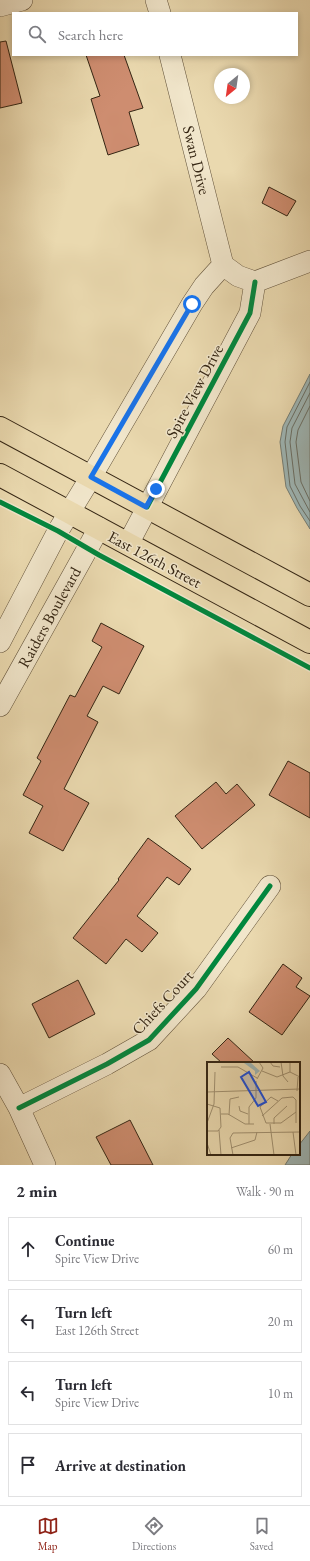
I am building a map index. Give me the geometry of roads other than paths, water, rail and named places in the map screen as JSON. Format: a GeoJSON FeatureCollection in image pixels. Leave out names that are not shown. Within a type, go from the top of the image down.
{"type":"FeatureCollection","features":[{"type":"Feature","properties":{"kind":"main road"},"geometry":{"type":"LineString","coordinates":[[0,428],[310,595]]}},
{"type":"Feature","properties":{"kind":"main road","name":"East 126th Street"},"geometry":{"type":"LineString","coordinates":[[0,475],[310,642]]}},
{"type":"Feature","properties":{"kind":"street"},"geometry":{"type":"LineString","coordinates":[[0,6],[22,0]]}},
{"type":"Feature","properties":{"kind":"street"},"geometry":{"type":"LineString","coordinates":[[156,0],[160,12]]}},
{"type":"Feature","properties":{"kind":"street","name":"Swan Drive"},"geometry":{"type":"LineString","coordinates":[[170,56],[223,266]]}},
{"type":"Feature","properties":{"kind":"street"},"geometry":{"type":"LineString","coordinates":[[91,477],[192,304],[204,286],[223,266],[238,276],[254,282],[310,261]]}},
{"type":"Feature","properties":{"kind":"street","name":"Spire View Drive"},"geometry":{"type":"LineString","coordinates":[[128,544],[146,507],[250,313],[254,282]]}},
{"type":"Feature","properties":{"kind":"street","name":"Raiders Boulevard"},"geometry":{"type":"LineString","coordinates":[[0,642],[58,531],[91,477]]}},
{"type":"Feature","properties":{"kind":"street","name":"Raiders Boulevard"},"geometry":{"type":"LineString","coordinates":[[0,706],[98,528]]}},
{"type":"Feature","properties":{"kind":"street"},"geometry":{"type":"LineString","coordinates":[[0,651],[23,664]]}},
{"type":"Feature","properties":{"kind":"street","name":"Chiefs Court"},"geometry":{"type":"LineString","coordinates":[[18,1108],[107,1064],[149,1040],[196,989],[270,886]]}},
{"type":"Feature","properties":{"kind":"street"},"geometry":{"type":"LineString","coordinates":[[0,1074],[45,1165]]}},
{"type":"Feature","properties":{"kind":"water"},"geometry":{"type":"Polygon","coordinates":[[[310,374],[310,529],[286,487],[280,442],[283,426],[310,374]]]}},
{"type":"Feature","properties":{"kind":"water"},"geometry":{"type":"Polygon","coordinates":[[[310,1131],[310,1165],[285,1165],[291,1155],[300,1155],[300,1144],[310,1131]]]}}]}
